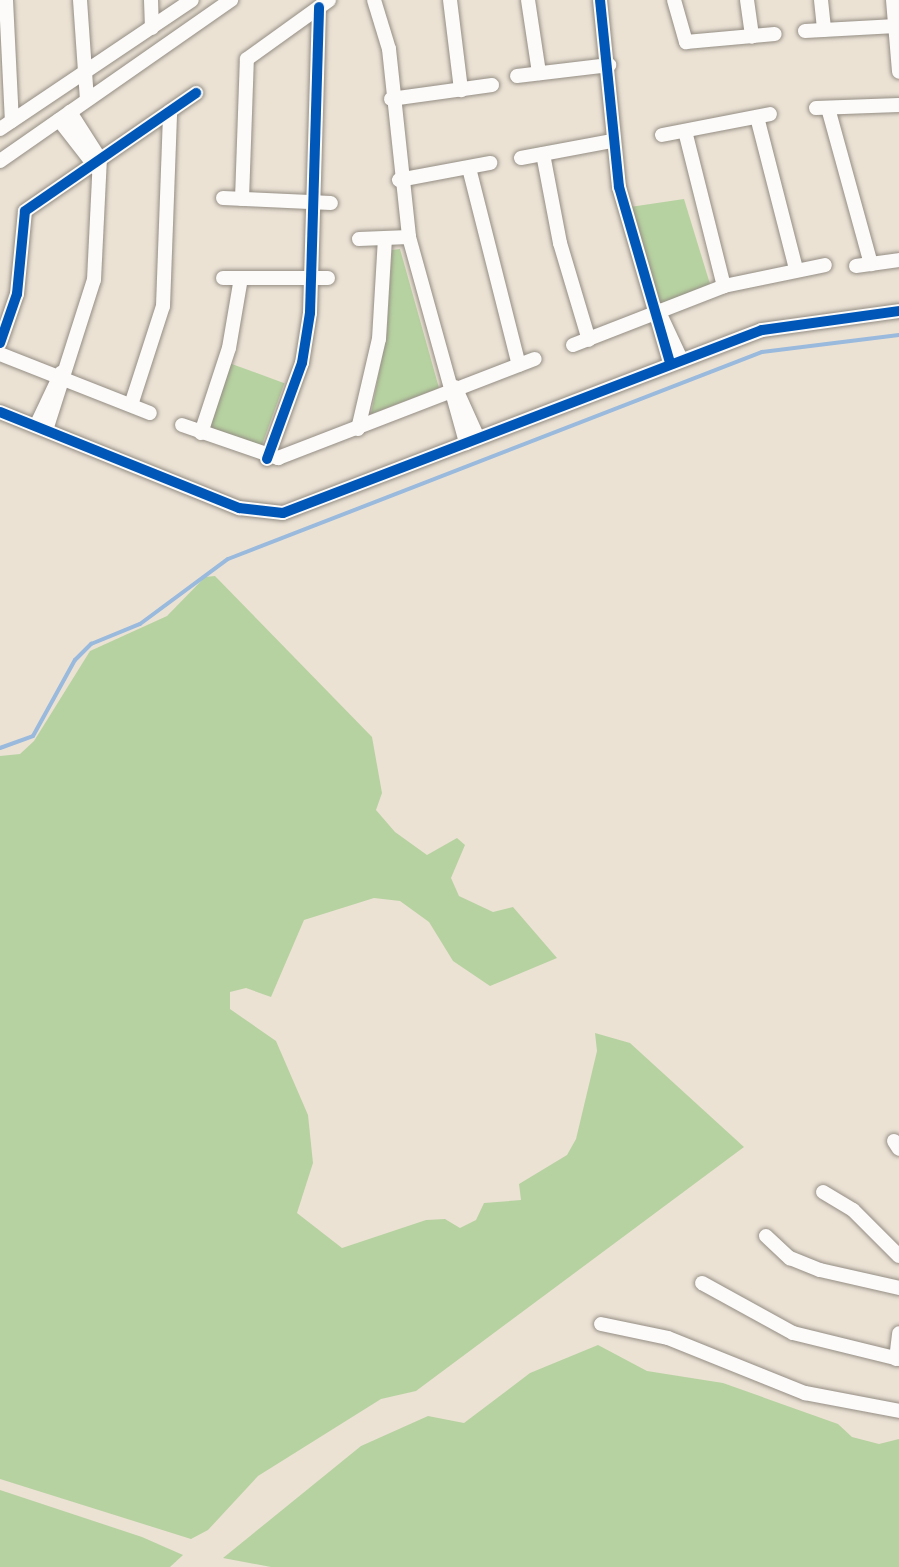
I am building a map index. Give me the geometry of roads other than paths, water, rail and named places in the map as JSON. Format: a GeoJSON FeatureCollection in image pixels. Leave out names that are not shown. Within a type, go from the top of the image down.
{"type":"FeatureCollection","features":[{"type":"Feature","properties":{"kind":"street"},"geometry":{"type":"LineString","coordinates":[[6,0],[6,125]]}},
{"type":"Feature","properties":{"kind":"street"},"geometry":{"type":"LineString","coordinates":[[80,0],[87,100]]}},
{"type":"Feature","properties":{"kind":"street"},"geometry":{"type":"LineString","coordinates":[[151,0],[152,28]]}},
{"type":"Feature","properties":{"kind":"street"},"geometry":{"type":"LineString","coordinates":[[6,125],[192,0]]}},
{"type":"Feature","properties":{"kind":"street"},"geometry":{"type":"LineString","coordinates":[[0,161],[231,0]]}},
{"type":"Feature","properties":{"kind":"street"},"geometry":{"type":"LineString","coordinates":[[374,0],[386,32],[399,180],[409,237],[453,389],[472,440]]}},
{"type":"Feature","properties":{"kind":"street"},"geometry":{"type":"LineString","coordinates":[[450,0],[461,90]]}},
{"type":"Feature","properties":{"kind":"street"},"geometry":{"type":"LineString","coordinates":[[528,0],[539,73]]}},
{"type":"Feature","properties":{"kind":"street"},"geometry":{"type":"LineString","coordinates":[[600,0],[609,65],[612,141],[656,311],[676,361]]}},
{"type":"Feature","properties":{"kind":"street"},"geometry":{"type":"LineString","coordinates":[[674,0],[686,42],[775,34]]}},
{"type":"Feature","properties":{"kind":"street"},"geometry":{"type":"LineString","coordinates":[[747,0],[752,37]]}},
{"type":"Feature","properties":{"kind":"street"},"geometry":{"type":"LineString","coordinates":[[821,0],[824,30]]}},
{"type":"Feature","properties":{"kind":"street"},"geometry":{"type":"LineString","coordinates":[[893,0],[899,72]]}},
{"type":"Feature","properties":{"kind":"street"},"geometry":{"type":"LineString","coordinates":[[242,198],[247,59],[324,4]]}},
{"type":"Feature","properties":{"kind":"street"},"geometry":{"type":"LineString","coordinates":[[267,459],[302,363],[312,279],[324,4]]}},
{"type":"Feature","properties":{"kind":"street"},"geometry":{"type":"LineString","coordinates":[[805,31],[896,26]]}},
{"type":"Feature","properties":{"kind":"street"},"geometry":{"type":"LineString","coordinates":[[517,76],[609,65]]}},
{"type":"Feature","properties":{"kind":"street"},"geometry":{"type":"LineString","coordinates":[[392,100],[492,86]]}},
{"type":"Feature","properties":{"kind":"street"},"geometry":{"type":"LineString","coordinates":[[0,343],[20,281],[25,211],[196,93]]}},
{"type":"Feature","properties":{"kind":"street"},"geometry":{"type":"LineString","coordinates":[[899,105],[822,108],[863,265],[899,260]]}},
{"type":"Feature","properties":{"kind":"street"},"geometry":{"type":"LineString","coordinates":[[132,405],[163,306],[170,111]]}},
{"type":"Feature","properties":{"kind":"street"},"geometry":{"type":"LineString","coordinates":[[41,428],[91,301],[97,164],[65,116]]}},
{"type":"Feature","properties":{"kind":"street"},"geometry":{"type":"LineString","coordinates":[[662,135],[763,116],[796,269]]}},
{"type":"Feature","properties":{"kind":"street"},"geometry":{"type":"LineString","coordinates":[[685,131],[724,286]]}},
{"type":"Feature","properties":{"kind":"street"},"geometry":{"type":"LineString","coordinates":[[521,158],[612,141]]}},
{"type":"Feature","properties":{"kind":"street"},"geometry":{"type":"LineString","coordinates":[[543,154],[560,243],[589,340]]}},
{"type":"Feature","properties":{"kind":"street"},"geometry":{"type":"LineString","coordinates":[[399,180],[490,163]]}},
{"type":"Feature","properties":{"kind":"street"},"geometry":{"type":"LineString","coordinates":[[469,168],[519,365]]}},
{"type":"Feature","properties":{"kind":"street"},"geometry":{"type":"LineString","coordinates":[[223,198],[331,203]]}},
{"type":"Feature","properties":{"kind":"street"},"geometry":{"type":"LineString","coordinates":[[359,239],[409,237]]}},
{"type":"Feature","properties":{"kind":"street"},"geometry":{"type":"LineString","coordinates":[[358,429],[378,339],[385,239]]}},
{"type":"Feature","properties":{"kind":"street"},"geometry":{"type":"LineString","coordinates":[[573,346],[724,286],[825,266]]}},
{"type":"Feature","properties":{"kind":"street"},"geometry":{"type":"LineString","coordinates":[[224,278],[328,278]]}},
{"type":"Feature","properties":{"kind":"street"},"geometry":{"type":"LineString","coordinates":[[201,434],[229,348],[240,278]]}},
{"type":"Feature","properties":{"kind":"street"},"geometry":{"type":"LineString","coordinates":[[0,412],[239,508],[283,513],[762,330],[899,311]]}},
{"type":"Feature","properties":{"kind":"street"},"geometry":{"type":"LineString","coordinates":[[0,354],[150,412]]}},
{"type":"Feature","properties":{"kind":"street"},"geometry":{"type":"LineString","coordinates":[[182,425],[267,459],[358,429],[534,360]]}},
{"type":"Feature","properties":{"kind":"street"},"geometry":{"type":"LineString","coordinates":[[824,1192],[853,1210],[899,1256]]}},
{"type":"Feature","properties":{"kind":"street"},"geometry":{"type":"LineString","coordinates":[[766,1236],[790,1258],[820,1270],[899,1288]]}},
{"type":"Feature","properties":{"kind":"street"},"geometry":{"type":"LineString","coordinates":[[702,1283],[793,1333],[897,1359],[899,1333]]}},
{"type":"Feature","properties":{"kind":"street"},"geometry":{"type":"LineString","coordinates":[[602,1324],[680,1342],[805,1393],[899,1411]]}},
{"type":"Feature","properties":{"kind":"waterway"},"geometry":{"type":"LineString","coordinates":[[0,748],[33,736],[75,660],[91,644],[140,624],[228,559],[762,352],[899,335]]}}]}
